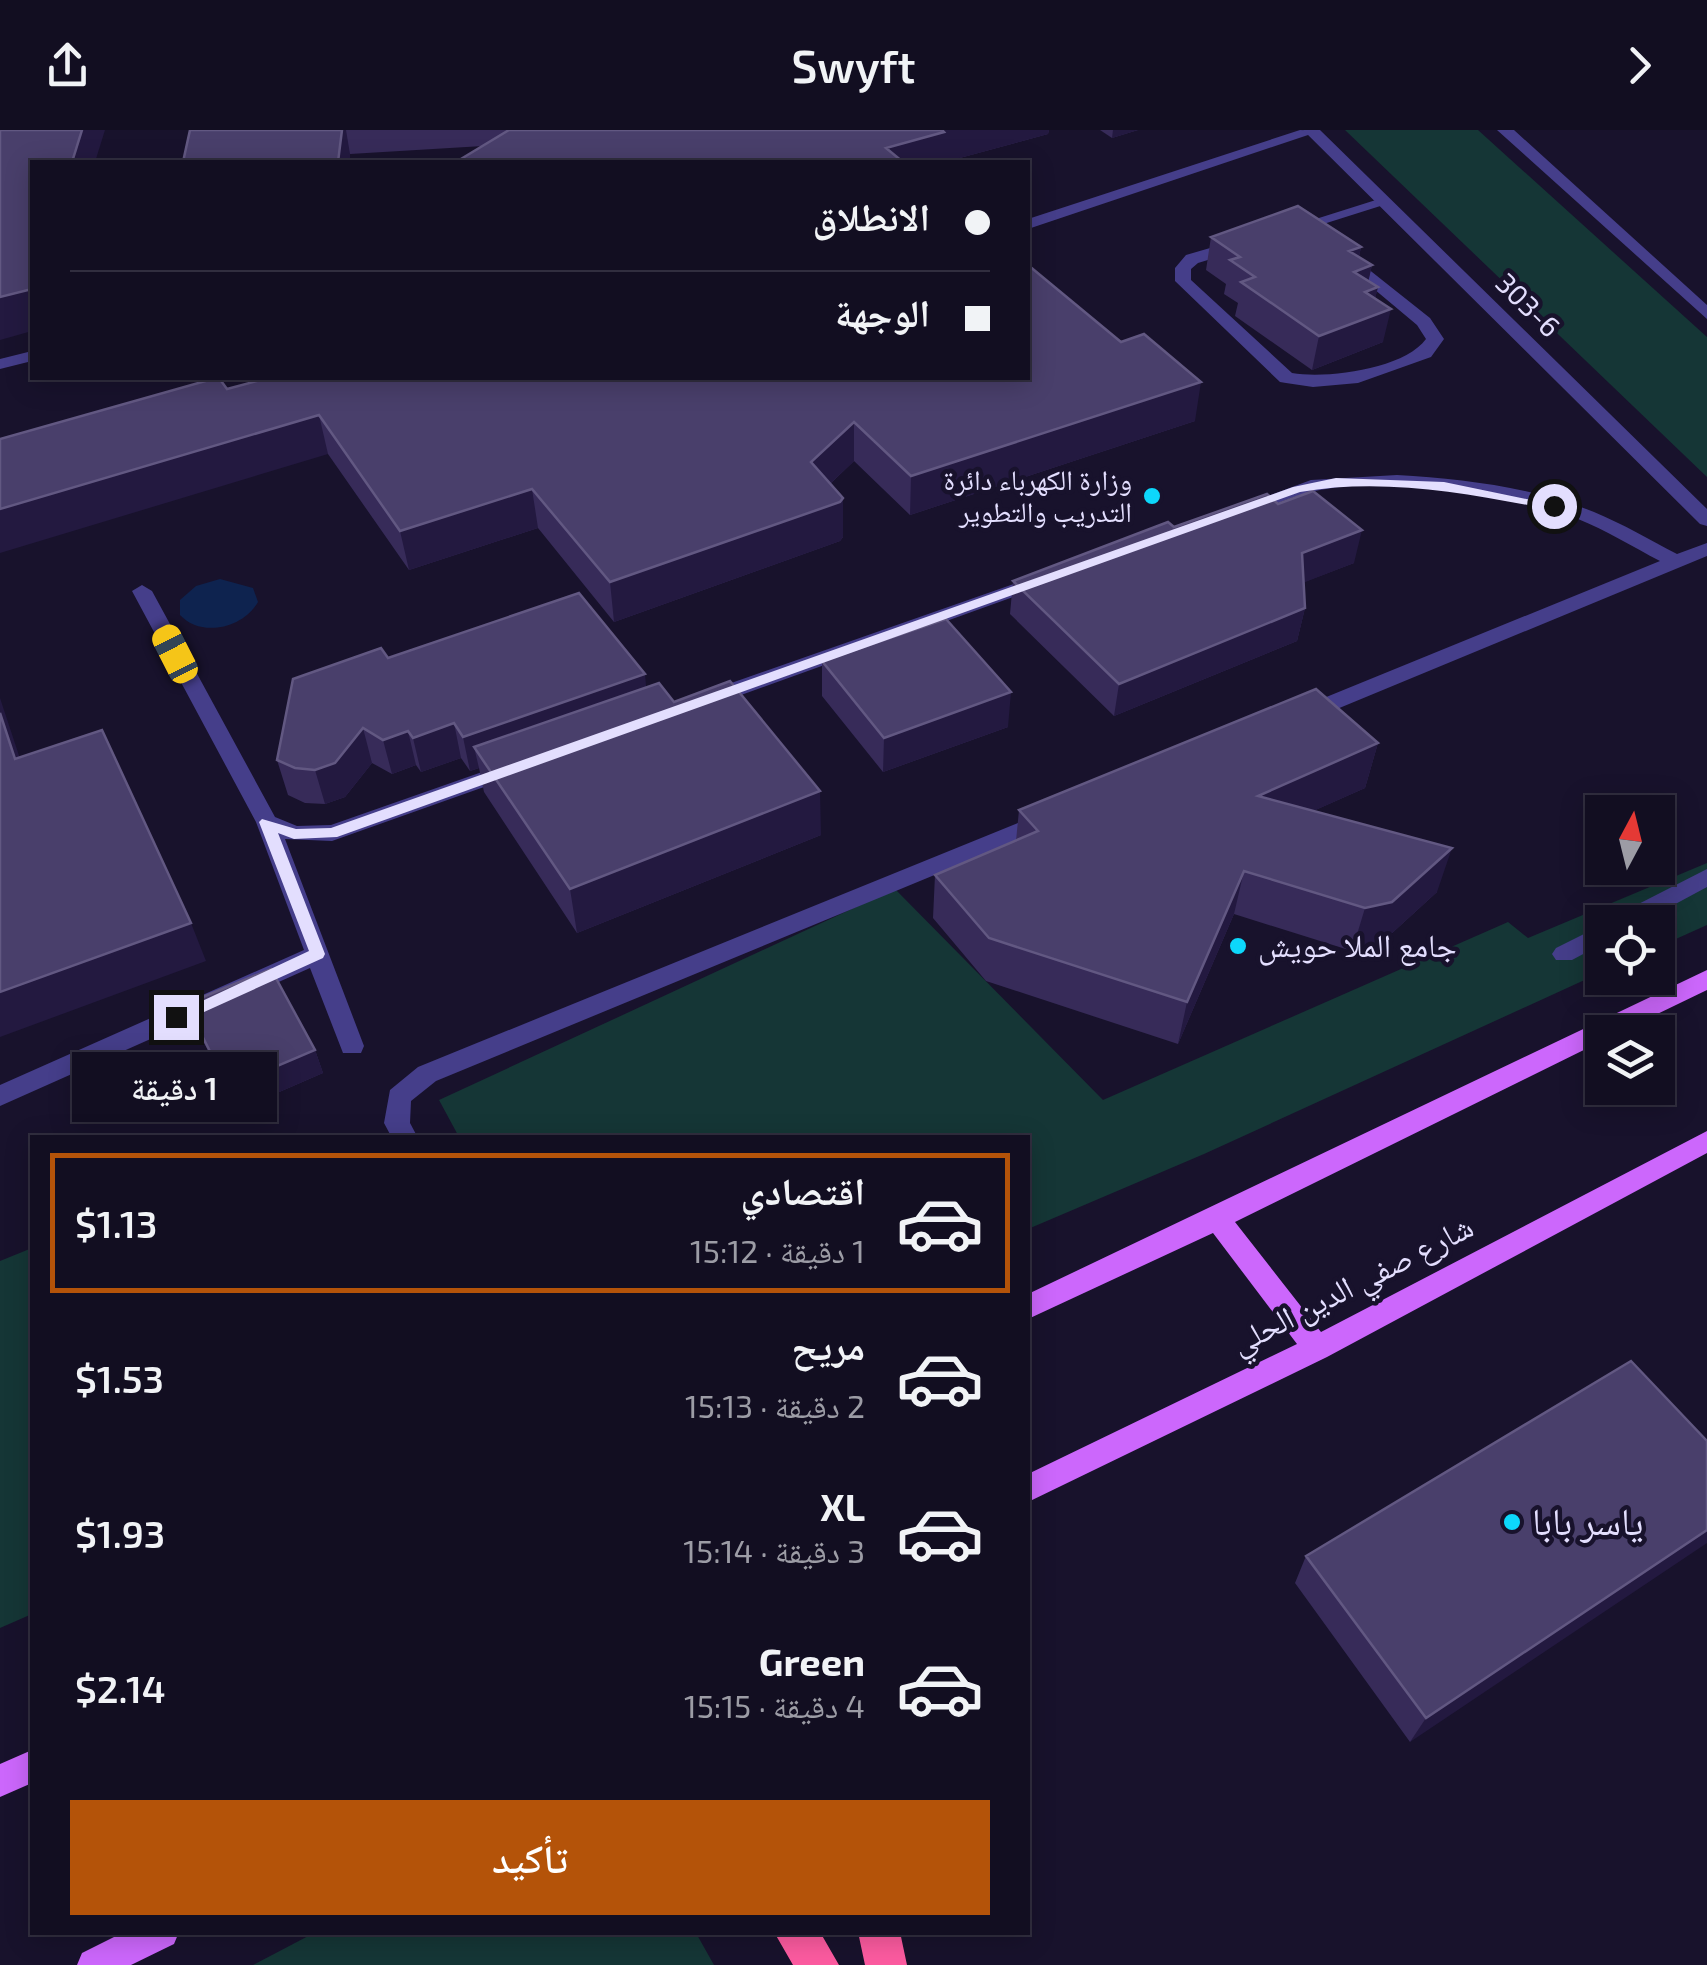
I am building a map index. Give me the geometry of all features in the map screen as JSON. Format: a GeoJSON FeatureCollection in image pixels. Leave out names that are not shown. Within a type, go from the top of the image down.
{"type":"FeatureCollection","features":[{"type":"Feature","properties":{"kind":"highway"},"geometry":{"type":"LineString","coordinates":[[796,1935],[818,1965]]}},
{"type":"Feature","properties":{"kind":"highway"},"geometry":{"type":"LineString","coordinates":[[880,1935],[886,1965]]}},
{"type":"Feature","properties":{"kind":"main road"},"geometry":{"type":"LineString","coordinates":[[1030,1306],[1218,1219],[1707,980]]}},
{"type":"Feature","properties":{"kind":"main road","name":"شارع صفي الدين الحلي"},"geometry":{"type":"LineString","coordinates":[[1030,1488],[1317,1348],[1707,1141]]}},
{"type":"Feature","properties":{"kind":"main road"},"geometry":{"type":"LineString","coordinates":[[1218,1219],[1317,1348]]}},
{"type":"Feature","properties":{"kind":"main road"},"geometry":{"type":"LineString","coordinates":[[0,1781],[30,1767]]}},
{"type":"Feature","properties":{"kind":"main road"},"geometry":{"type":"LineString","coordinates":[[94,1965],[156,1935]]}},
{"type":"Feature","properties":{"kind":"street"},"geometry":{"type":"LineString","coordinates":[[1030,223],[1312,130]]}},
{"type":"Feature","properties":{"kind":"street","name":"303-6"},"geometry":{"type":"LineString","coordinates":[[1312,130],[1707,520]]}},
{"type":"Feature","properties":{"kind":"street"},"geometry":{"type":"LineString","coordinates":[[1505,130],[1707,314]]}},
{"type":"Feature","properties":{"kind":"street"},"geometry":{"type":"LineString","coordinates":[[1308,225],[1424,322],[1435,339],[1425,352],[1352,379],[1314,382],[1286,378],[1183,281],[1183,268],[1192,258],[1385,202]]}},
{"type":"Feature","properties":{"kind":"street"},"geometry":{"type":"LineString","coordinates":[[0,364],[30,356]]}},
{"type":"Feature","properties":{"kind":"street"},"geometry":{"type":"LineString","coordinates":[[1223,516],[1298,489],[1336,482],[1444,486],[1503,494],[1587,516],[1676,562]]}},
{"type":"Feature","properties":{"kind":"street"},"geometry":{"type":"LineString","coordinates":[[1272,727],[1707,549]]}},
{"type":"Feature","properties":{"kind":"street"},"geometry":{"type":"LineString","coordinates":[[684,708],[1056,575]]}},
{"type":"Feature","properties":{"kind":"street"},"geometry":{"type":"LineString","coordinates":[[142,591],[267,822],[352,1046]]}},
{"type":"Feature","properties":{"kind":"street"},"geometry":{"type":"LineString","coordinates":[[267,822],[294,834],[332,833],[536,760]]}},
{"type":"Feature","properties":{"kind":"street"},"geometry":{"type":"LineString","coordinates":[[404,1135],[397,1122],[400,1097],[427,1074],[1070,810]]}},
{"type":"Feature","properties":{"kind":"street"},"geometry":{"type":"LineString","coordinates":[[1654,905],[1707,876]]}},
{"type":"Feature","properties":{"kind":"street"},"geometry":{"type":"LineString","coordinates":[[1564,954],[1585,943]]}},
{"type":"Feature","properties":{"kind":"street"},"geometry":{"type":"LineString","coordinates":[[0,1096],[318,954]]}},
{"type":"Feature","properties":{"kind":"green space"},"geometry":{"type":"Polygon","coordinates":[[[1345,130],[1478,130],[1707,337],[1707,477],[1345,130]]]}},
{"type":"Feature","properties":{"kind":"green space"},"geometry":{"type":"Polygon","coordinates":[[[1707,863],[1707,925],[1675,939],[1675,905],[1607,905],[1654,885],[1675,885],[1675,876],[1707,863]]]}},
{"type":"Feature","properties":{"kind":"green space"},"geometry":{"type":"Polygon","coordinates":[[[895,889],[1103,1100],[1508,922],[1528,938],[1585,914],[1585,980],[1204,1154],[1030,1228],[1030,1135],[458,1135],[439,1100],[895,889]]]}},
{"type":"Feature","properties":{"kind":"green space"},"geometry":{"type":"Polygon","coordinates":[[[30,1249],[30,1615],[0,1628],[0,1261],[30,1249]]]}},
{"type":"Feature","properties":{"kind":"green space"},"geometry":{"type":"Polygon","coordinates":[[[310,1935],[697,1935],[714,1965],[253,1965],[310,1935]]]}},
{"type":"Feature","properties":{"kind":"water"},"geometry":{"type":"Polygon","coordinates":[[[220,579],[253,588],[258,602],[251,611],[232,624],[210,628],[180,615],[180,600],[196,586],[220,579]]]}},
{"type":"Feature","properties":{"kind":"building"},"geometry":{"type":"Polygon","coordinates":[[[0,130],[82,130],[73,160],[30,160],[30,290],[0,297],[0,130]]]}},
{"type":"Feature","properties":{"kind":"building"},"geometry":{"type":"Polygon","coordinates":[[[190,130],[342,130],[338,160],[183,160],[190,130]]]}},
{"type":"Feature","properties":{"kind":"building"},"geometry":{"type":"Polygon","coordinates":[[[509,130],[944,132],[886,148],[901,160],[459,160],[509,130]]]}},
{"type":"Feature","properties":{"kind":"building"},"geometry":{"type":"Polygon","coordinates":[[[1298,206],[1361,247],[1349,251],[1372,265],[1354,272],[1378,287],[1365,292],[1391,309],[1319,336],[1241,282],[1255,277],[1230,260],[1240,257],[1211,237],[1298,206]]]}},
{"type":"Feature","properties":{"kind":"building"},"geometry":{"type":"Polygon","coordinates":[[[1030,267],[1121,342],[1144,334],[1201,382],[911,476],[854,422],[811,462],[843,498],[840,502],[610,582],[532,489],[400,531],[319,415],[0,509],[0,439],[209,380],[220,380],[227,389],[261,380],[1030,380],[1030,267]]]}},
{"type":"Feature","properties":{"kind":"building"},"geometry":{"type":"Polygon","coordinates":[[[1313,491],[1362,530],[1302,553],[1305,608],[1119,684],[1013,581],[1168,522],[1174,527],[1267,494],[1278,504],[1313,491]]]}},
{"type":"Feature","properties":{"kind":"building"},"geometry":{"type":"Polygon","coordinates":[[[579,593],[645,674],[463,737],[454,723],[413,738],[408,731],[383,740],[363,728],[335,763],[315,770],[295,768],[277,760],[293,679],[381,648],[388,658],[579,593]]]}},
{"type":"Feature","properties":{"kind":"building"},"geometry":{"type":"Polygon","coordinates":[[[946,619],[1011,692],[884,738],[822,661],[946,619]]]}},
{"type":"Feature","properties":{"kind":"building"},"geometry":{"type":"Polygon","coordinates":[[[730,681],[820,791],[570,889],[474,747],[659,683],[674,702],[730,681]]]}},
{"type":"Feature","properties":{"kind":"building"},"geometry":{"type":"Polygon","coordinates":[[[1316,689],[1378,743],[1258,796],[1452,848],[1392,902],[1365,908],[1244,871],[1187,1002],[989,938],[935,875],[1038,831],[1019,810],[1316,689]]]}},
{"type":"Feature","properties":{"kind":"building"},"geometry":{"type":"Polygon","coordinates":[[[0,713],[15,759],[102,730],[191,923],[0,992],[0,713]]]}},
{"type":"Feature","properties":{"kind":"building"},"geometry":{"type":"Polygon","coordinates":[[[271,969],[315,1050],[228,1087],[186,1004],[271,969]]]}},
{"type":"Feature","properties":{"kind":"building"},"geometry":{"type":"Polygon","coordinates":[[[1631,1361],[1707,1441],[1707,1530],[1426,1718],[1306,1556],[1631,1361]]]}},
{"type":"Feature","properties":{"kind":"place","name":"وزارة الكهرباء دائرة التدريب والتطوير"},"geometry":{"type":"Point","coordinates":[1152,496]}},
{"type":"Feature","properties":{"kind":"place","name":"جامع الملا حويش"},"geometry":{"type":"Point","coordinates":[1238,946]}},
{"type":"Feature","properties":{"kind":"place","name":"ياسر بابا"},"geometry":{"type":"Point","coordinates":[1512,1522]}},
{"type":"Feature","properties":{"kind":"route"},"geometry":{"type":"LineString","coordinates":[[176,1017],[318,954],[267,822],[294,834],[332,833],[1298,489],[1336,482],[1385,482],[1503,494],[1554,506]]}}]}
